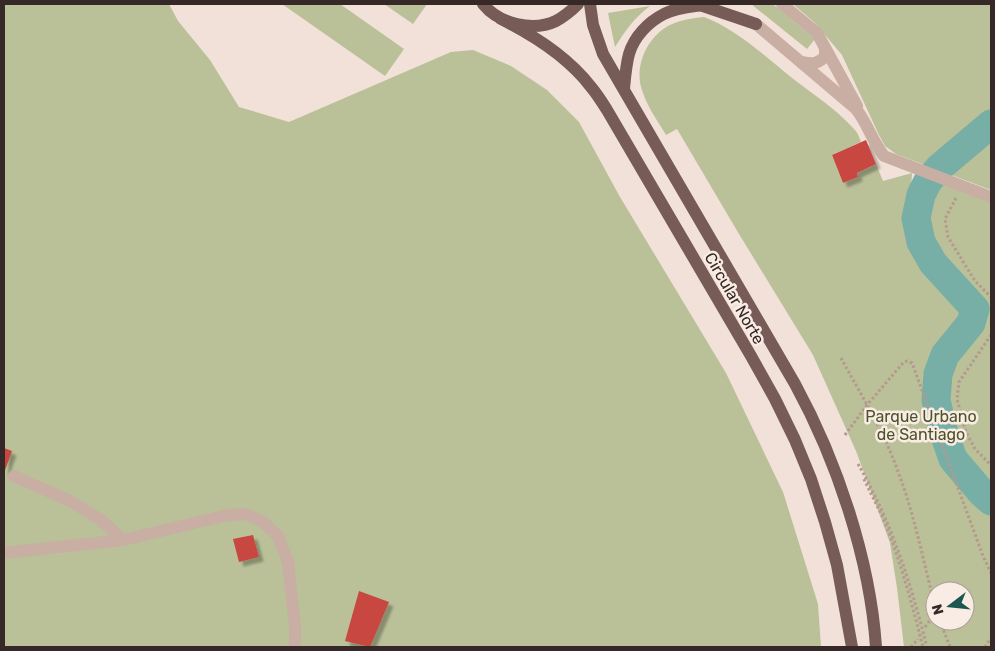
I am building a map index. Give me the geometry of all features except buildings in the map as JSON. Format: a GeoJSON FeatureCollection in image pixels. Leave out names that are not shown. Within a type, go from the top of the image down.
{"type":"FeatureCollection","features":[{"type":"Feature","properties":{"kind":"main road"},"geometry":{"type":"LineString","coordinates":[[483,4],[501,19],[518,25],[537,26],[555,21],[574,8],[590,4]]}},
{"type":"Feature","properties":{"kind":"main road","name":"Circular Norte"},"geometry":{"type":"LineString","coordinates":[[590,4],[603,54],[795,384],[811,415],[836,477],[858,543],[873,617],[876,647]]}},
{"type":"Feature","properties":{"kind":"main road"},"geometry":{"type":"LineString","coordinates":[[729,4],[756,24]]}},
{"type":"Feature","properties":{"kind":"main road"},"geometry":{"type":"LineString","coordinates":[[624,89],[629,54],[638,36],[648,25],[664,13],[699,5],[756,24]]}},
{"type":"Feature","properties":{"kind":"main road","name":"Circular Norte"},"geometry":{"type":"LineString","coordinates":[[501,19],[527,32],[551,48],[591,86],[607,110],[751,356],[795,440],[826,522],[837,565],[852,647]]}},
{"type":"Feature","properties":{"kind":"street"},"geometry":{"type":"LineString","coordinates":[[782,4],[817,33],[877,147],[884,156],[991,198]]}},
{"type":"Feature","properties":{"kind":"street"},"geometry":{"type":"LineString","coordinates":[[756,24],[856,109],[864,120]]}},
{"type":"Feature","properties":{"kind":"street"},"geometry":{"type":"LineString","coordinates":[[801,62],[815,64],[819,62],[825,57],[825,48]]}},
{"type":"Feature","properties":{"kind":"street"},"geometry":{"type":"LineString","coordinates":[[14,476],[70,501],[100,520],[123,540]]}},
{"type":"Feature","properties":{"kind":"street"},"geometry":{"type":"LineString","coordinates":[[4,553],[123,540],[228,515],[246,514],[263,522],[278,536],[288,562],[296,626],[295,647]]}},
{"type":"Feature","properties":{"kind":"path"},"geometry":{"type":"LineString","coordinates":[[958,195],[945,219],[948,237],[975,281],[991,297]]}},
{"type":"Feature","properties":{"kind":"path"},"geometry":{"type":"LineString","coordinates":[[991,335],[959,382],[956,399],[966,432],[975,449],[991,465]]}},
{"type":"Feature","properties":{"kind":"path"},"geometry":{"type":"LineString","coordinates":[[841,358],[885,439],[908,500],[929,581]]}},
{"type":"Feature","properties":{"kind":"path"},"geometry":{"type":"LineString","coordinates":[[845,435],[867,405],[903,363],[907,361],[912,363],[991,572]]}},
{"type":"Feature","properties":{"kind":"path"},"geometry":{"type":"LineString","coordinates":[[858,464],[870,484],[895,542],[905,570],[926,647]]}},
{"type":"Feature","properties":{"kind":"path"},"geometry":{"type":"LineString","coordinates":[[864,479],[883,518],[903,574],[923,647]]}},
{"type":"Feature","properties":{"kind":"path"},"geometry":{"type":"LineString","coordinates":[[944,631],[950,647]]}},
{"type":"Feature","properties":{"kind":"path"},"geometry":{"type":"LineString","coordinates":[[984,647],[991,638]]}},
{"type":"Feature","properties":{"kind":"path"},"geometry":{"type":"LineString","coordinates":[[911,647],[918,639]]}},
{"type":"Feature","properties":{"kind":"green space"},"geometry":{"type":"Polygon","coordinates":[[[4,4],[169,4],[178,21],[210,60],[239,107],[289,122],[451,52],[473,50],[511,66],[547,90],[579,122],[620,197],[726,373],[783,492],[818,604],[821,647],[4,647],[4,4]]]}},
{"type":"Feature","properties":{"kind":"green space"},"geometry":{"type":"Polygon","coordinates":[[[282,4],[340,4],[404,49],[385,76],[282,4]]]}},
{"type":"Feature","properties":{"kind":"green space"},"geometry":{"type":"Polygon","coordinates":[[[384,4],[427,4],[413,24],[384,4]]]}},
{"type":"Feature","properties":{"kind":"green space"},"geometry":{"type":"Polygon","coordinates":[[[751,4],[773,4],[815,39],[807,49],[751,4]]]}},
{"type":"Feature","properties":{"kind":"green space"},"geometry":{"type":"Polygon","coordinates":[[[793,4],[991,4],[991,190],[896,154],[885,146],[842,55],[815,23],[793,4]]]}},
{"type":"Feature","properties":{"kind":"green space"},"geometry":{"type":"Polygon","coordinates":[[[650,6],[630,25],[615,47],[608,13],[650,6]]]}},
{"type":"Feature","properties":{"kind":"green space","name":"Parque Urbano de Santiago"},"geometry":{"type":"Polygon","coordinates":[[[704,17],[727,28],[832,108],[847,122],[858,135],[861,142],[832,155],[843,183],[858,177],[857,173],[876,164],[883,181],[912,173],[910,215],[913,238],[925,262],[957,296],[966,310],[967,316],[951,341],[945,347],[935,352],[959,346],[974,328],[979,312],[978,305],[974,299],[933,254],[925,233],[923,218],[926,204],[943,183],[991,202],[991,647],[904,647],[890,543],[856,451],[813,355],[677,129],[666,135],[652,112],[641,87],[640,69],[650,43],[662,30],[682,21],[704,17]]]}},
{"type":"Feature","properties":{"kind":"waterway"},"geometry":{"type":"LineString","coordinates":[[991,124],[940,167],[928,181],[921,195],[916,218],[921,242],[933,263],[975,309],[971,323],[945,355],[938,374],[936,400],[943,430],[953,459],[991,501]]}}]}
